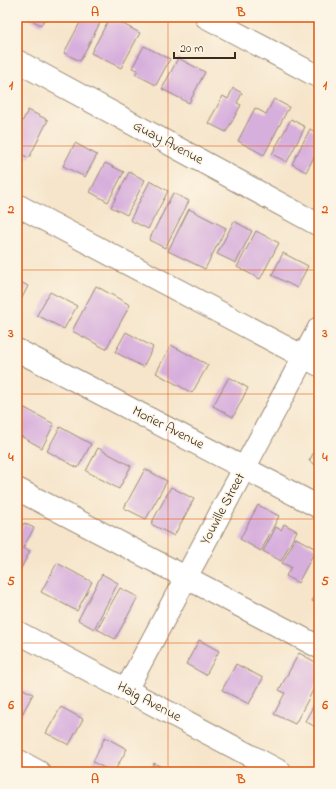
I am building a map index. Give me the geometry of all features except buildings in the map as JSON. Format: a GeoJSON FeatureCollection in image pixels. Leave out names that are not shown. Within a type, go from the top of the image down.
{"type":"FeatureCollection","features":[{"type":"Feature","properties":{"kind":"street"},"geometry":{"type":"LineString","coordinates":[[206,17],[319,77]]}},
{"type":"Feature","properties":{"kind":"street","name":"Guay Avenue"},"geometry":{"type":"LineString","coordinates":[[17,61],[319,225]]}},
{"type":"Feature","properties":{"kind":"street"},"geometry":{"type":"LineString","coordinates":[[17,205],[311,361]]}},
{"type":"Feature","properties":{"kind":"street","name":"Youville Street"},"geometry":{"type":"LineString","coordinates":[[126,690],[245,468],[311,361],[319,328]]}},
{"type":"Feature","properties":{"kind":"street","name":"Morier Avenue"},"geometry":{"type":"LineString","coordinates":[[17,350],[319,507]]}},
{"type":"Feature","properties":{"kind":"street"},"geometry":{"type":"LineString","coordinates":[[17,489],[319,648]]}},
{"type":"Feature","properties":{"kind":"street","name":"Haig Avenue"},"geometry":{"type":"LineString","coordinates":[[17,632],[281,772]]}},
{"type":"Feature","properties":{"kind":"street"},"geometry":{"type":"LineString","coordinates":[[17,760],[39,772]]}}]}
